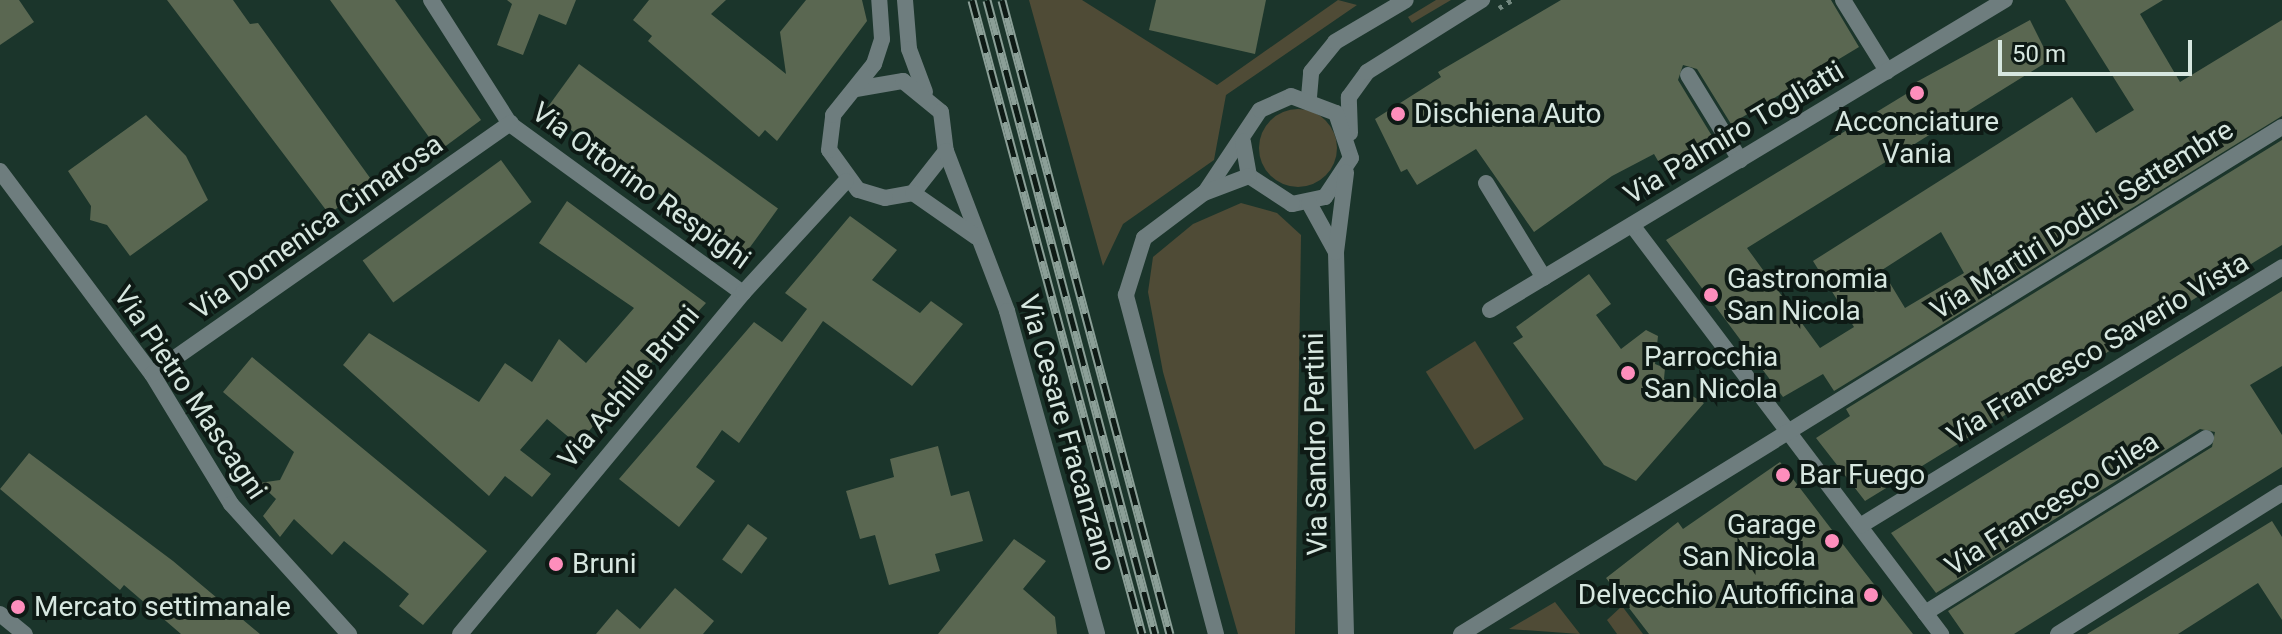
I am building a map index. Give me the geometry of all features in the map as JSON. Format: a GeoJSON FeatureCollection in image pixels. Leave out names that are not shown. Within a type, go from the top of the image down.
{"type":"FeatureCollection","features":[{"type":"Feature","properties":{"kind":"street","name":"Via Ottorino Respighi"},"geometry":{"type":"LineString","coordinates":[[431,0],[511,123],[743,293]]}},
{"type":"Feature","properties":{"kind":"street"},"geometry":{"type":"LineString","coordinates":[[879,0],[882,39],[828,133],[846,181],[871,196],[913,193],[985,247]]}},
{"type":"Feature","properties":{"kind":"street"},"geometry":{"type":"LineString","coordinates":[[905,0],[909,49],[925,92],[941,112],[946,151],[913,193]]}},
{"type":"Feature","properties":{"kind":"street"},"geometry":{"type":"LineString","coordinates":[[1309,97],[1311,72],[1335,42],[1406,0]]}},
{"type":"Feature","properties":{"kind":"street"},"geometry":{"type":"LineString","coordinates":[[1243,142],[1249,176],[1275,199],[1309,203],[1346,173],[1351,141],[1349,97],[1367,72],[1482,0]]}},
{"type":"Feature","properties":{"kind":"street"},"geometry":{"type":"LineString","coordinates":[[1843,0],[1887,71]]}},
{"type":"Feature","properties":{"kind":"street","name":"Via Palmiro Togliatti"},"geometry":{"type":"LineString","coordinates":[[1490,310],[2005,0]]}},
{"type":"Feature","properties":{"kind":"street"},"geometry":{"type":"LineString","coordinates":[[1688,75],[1740,160]]}},
{"type":"Feature","properties":{"kind":"street"},"geometry":{"type":"LineString","coordinates":[[856,89],[891,79],[925,92]]}},
{"type":"Feature","properties":{"kind":"street"},"geometry":{"type":"LineString","coordinates":[[1216,634],[1126,295],[1144,238],[1204,193],[1243,142],[1260,110],[1309,97],[1336,113],[1351,141]]}},
{"type":"Feature","properties":{"kind":"street","name":"Via Domenica Cimarosa"},"geometry":{"type":"LineString","coordinates":[[152,374],[511,123]]}},
{"type":"Feature","properties":{"kind":"street","name":"Via Martiri Dodici Settembre"},"geometry":{"type":"LineString","coordinates":[[1461,634],[2282,127]]}},
{"type":"Feature","properties":{"kind":"street","name":"Via Cesare Fracanzano"},"geometry":{"type":"LineString","coordinates":[[946,151],[985,247],[1097,634]]}},
{"type":"Feature","properties":{"kind":"street","name":"Via Pietro Mascagni"},"geometry":{"type":"LineString","coordinates":[[0,171],[152,374],[231,504],[349,634]]}},
{"type":"Feature","properties":{"kind":"street","name":"Via Sandro Pertini"},"geometry":{"type":"LineString","coordinates":[[1346,173],[1336,252],[1346,634]]}},
{"type":"Feature","properties":{"kind":"street"},"geometry":{"type":"LineString","coordinates":[[1204,193],[1249,176]]}},
{"type":"Feature","properties":{"kind":"street","name":"Via Achille Bruni"},"geometry":{"type":"LineString","coordinates":[[460,634],[743,293],[846,181]]}},
{"type":"Feature","properties":{"kind":"street"},"geometry":{"type":"LineString","coordinates":[[1486,183],[1544,278]]}},
{"type":"Feature","properties":{"kind":"street","name":"Via Sandro Pertini"},"geometry":{"type":"LineString","coordinates":[[1309,203],[1336,252]]}},
{"type":"Feature","properties":{"kind":"street"},"geometry":{"type":"LineString","coordinates":[[1632,225],[1786,433],[1941,634]]}},
{"type":"Feature","properties":{"kind":"street","name":"Via Francesco Saverio Vista"},"geometry":{"type":"LineString","coordinates":[[1860,526],[2282,267]]}},
{"type":"Feature","properties":{"kind":"street","name":"Via Francesco Cilea"},"geometry":{"type":"LineString","coordinates":[[1925,613],[2206,438]]}},
{"type":"Feature","properties":{"kind":"street"},"geometry":{"type":"LineString","coordinates":[[2058,634],[2282,493]]}},
{"type":"Feature","properties":{"kind":"street"},"geometry":{"type":"LineString","coordinates":[[0,614],[25,634]]}},
{"type":"Feature","properties":{"kind":"shaded area"},"geometry":{"type":"Polygon","coordinates":[[[1029,0],[1082,0],[1217,85],[1338,0],[1357,5],[1226,95],[1214,160],[1123,224],[1103,266],[1029,0]]]}},
{"type":"Feature","properties":{"kind":"shaded area"},"geometry":{"type":"Polygon","coordinates":[[[1436,0],[1451,0],[1412,23],[1408,17],[1436,0]]]}},
{"type":"Feature","properties":{"kind":"shaded area"},"geometry":{"type":"Polygon","coordinates":[[[1298,109],[1313,112],[1325,121],[1334,133],[1337,148],[1334,163],[1325,175],[1313,184],[1298,187],[1283,184],[1271,175],[1262,163],[1259,148],[1262,133],[1271,121],[1283,112],[1298,109]]]}},
{"type":"Feature","properties":{"kind":"shaded area"},"geometry":{"type":"Polygon","coordinates":[[[1241,203],[1277,213],[1301,235],[1295,634],[1238,634],[1163,372],[1148,292],[1153,257],[1193,224],[1241,203]]]}},
{"type":"Feature","properties":{"kind":"shaded area"},"geometry":{"type":"Polygon","coordinates":[[[1475,341],[1524,419],[1475,450],[1426,372],[1475,341]]]}},
{"type":"Feature","properties":{"kind":"shaded area"},"geometry":{"type":"Polygon","coordinates":[[[1555,602],[1580,634],[1509,629],[1555,602]]]}},
{"type":"Feature","properties":{"kind":"shaded area"},"geometry":{"type":"Polygon","coordinates":[[[1622,606],[1643,634],[1617,634],[1607,620],[1622,606]]]}},
{"type":"Feature","properties":{"kind":"building"},"geometry":{"type":"Polygon","coordinates":[[[0,0],[19,0],[34,22],[0,45],[0,0]]]}},
{"type":"Feature","properties":{"kind":"building"},"geometry":{"type":"Polygon","coordinates":[[[167,0],[233,0],[250,24],[258,23],[373,182],[329,214],[167,0]]]}},
{"type":"Feature","properties":{"kind":"building"},"geometry":{"type":"Polygon","coordinates":[[[330,0],[395,0],[481,120],[439,151],[330,0]]]}},
{"type":"Feature","properties":{"kind":"building"},"geometry":{"type":"Polygon","coordinates":[[[507,0],[576,0],[566,25],[539,14],[523,55],[497,45],[512,4],[507,0]]]}},
{"type":"Feature","properties":{"kind":"building"},"geometry":{"type":"Polygon","coordinates":[[[649,0],[726,0],[711,14],[786,74],[780,32],[806,0],[862,0],[867,21],[777,141],[765,130],[759,137],[648,41],[652,36],[633,20],[649,0]]]}},
{"type":"Feature","properties":{"kind":"building"},"geometry":{"type":"Polygon","coordinates":[[[1156,0],[1266,0],[1255,54],[1149,30],[1156,0]]]}},
{"type":"Feature","properties":{"kind":"building"},"geometry":{"type":"Polygon","coordinates":[[[1561,0],[1831,0],[1859,47],[1731,124],[1697,69],[1683,65],[1678,80],[1712,136],[1661,166],[1654,154],[1612,176],[1534,232],[1476,149],[1417,185],[1407,169],[1401,172],[1375,119],[1441,77],[1438,72],[1561,0]]]}},
{"type":"Feature","properties":{"kind":"building"},"geometry":{"type":"Polygon","coordinates":[[[2065,0],[2163,0],[2140,14],[2180,82],[2282,20],[2282,116],[1834,391],[1823,374],[1783,397],[1666,240],[1911,91],[1909,86],[2030,20],[2050,60],[1747,248],[1820,348],[1854,327],[1813,261],[2072,97],[2096,133],[2134,110],[2065,0]],[[1941,232],[1882,270],[1905,308],[1964,273],[1941,232]]]}},
{"type":"Feature","properties":{"kind":"building"},"geometry":{"type":"Polygon","coordinates":[[[579,64],[778,209],[744,256],[545,111],[579,64]]]}},
{"type":"Feature","properties":{"kind":"building"},"geometry":{"type":"Polygon","coordinates":[[[146,115],[186,156],[208,200],[130,256],[107,225],[90,220],[91,206],[68,171],[146,115]]]}},
{"type":"Feature","properties":{"kind":"building"},"geometry":{"type":"Polygon","coordinates":[[[2282,140],[2282,245],[1865,501],[1816,438],[1850,416],[1846,409],[2282,140]]]}},
{"type":"Feature","properties":{"kind":"building"},"geometry":{"type":"Polygon","coordinates":[[[501,160],[532,202],[393,303],[363,261],[501,160]]]}},
{"type":"Feature","properties":{"kind":"building"},"geometry":{"type":"Polygon","coordinates":[[[567,201],[706,303],[577,444],[547,419],[520,450],[551,474],[532,497],[505,476],[489,496],[343,365],[369,333],[479,402],[505,363],[532,382],[559,339],[586,363],[634,308],[539,243],[567,201]]]}},
{"type":"Feature","properties":{"kind":"building"},"geometry":{"type":"Polygon","coordinates":[[[850,216],[897,250],[872,280],[920,313],[931,301],[963,324],[912,386],[823,321],[739,443],[722,430],[696,467],[715,481],[679,527],[619,479],[754,322],[782,342],[807,309],[785,293],[850,216]]]}},
{"type":"Feature","properties":{"kind":"building","name":"Parrocchia San Nicola"},"geometry":{"type":"Polygon","coordinates":[[[1589,274],[1611,304],[1596,315],[1621,349],[1646,330],[1658,336],[1655,364],[1665,368],[1664,379],[1704,403],[1636,481],[1604,465],[1513,343],[1523,337],[1516,327],[1589,274]]]}},
{"type":"Feature","properties":{"kind":"building"},"geometry":{"type":"Polygon","coordinates":[[[2282,291],[2282,366],[2250,385],[2282,435],[2282,467],[2014,634],[1964,634],[1948,611],[2212,447],[2215,432],[2200,429],[1936,593],[1891,533],[2282,291]]]}},
{"type":"Feature","properties":{"kind":"building"},"geometry":{"type":"Polygon","coordinates":[[[252,357],[487,551],[423,625],[399,606],[409,594],[344,541],[332,555],[294,519],[280,537],[263,516],[276,499],[259,483],[280,480],[294,452],[223,392],[252,357]]]}},
{"type":"Feature","properties":{"kind":"building"},"geometry":{"type":"Polygon","coordinates":[[[938,446],[951,496],[969,491],[983,541],[935,554],[940,571],[889,585],[875,535],[860,539],[846,491],[894,477],[890,459],[938,446]]]}},
{"type":"Feature","properties":{"kind":"building"},"geometry":{"type":"Polygon","coordinates":[[[29,453],[173,561],[260,634],[181,634],[124,585],[120,590],[0,489],[29,453]]]}},
{"type":"Feature","properties":{"kind":"building"},"geometry":{"type":"Polygon","coordinates":[[[1780,462],[1913,634],[1649,634],[1606,578],[1678,522],[1683,529],[1780,462]]]}},
{"type":"Feature","properties":{"kind":"building"},"geometry":{"type":"Polygon","coordinates":[[[2272,521],[2282,537],[2282,620],[2258,583],[2178,634],[2087,634],[2272,521]]]}},
{"type":"Feature","properties":{"kind":"building"},"geometry":{"type":"Polygon","coordinates":[[[748,524],[767,538],[742,574],[722,560],[748,524]]]}},
{"type":"Feature","properties":{"kind":"building"},"geometry":{"type":"Polygon","coordinates":[[[1014,539],[1046,561],[1023,589],[1055,617],[1057,634],[938,634],[1014,539]]]}},
{"type":"Feature","properties":{"kind":"building"},"geometry":{"type":"Polygon","coordinates":[[[675,588],[714,621],[703,634],[596,634],[617,609],[640,629],[675,588]]]}},
{"type":"Feature","properties":{"kind":"railway"},"geometry":{"type":"LineString","coordinates":[[972,0],[1142,634]]}},
{"type":"Feature","properties":{"kind":"railway"},"geometry":{"type":"LineString","coordinates":[[987,0],[1155,634]]}},
{"type":"Feature","properties":{"kind":"railway"},"geometry":{"type":"LineString","coordinates":[[1002,0],[1170,634]]}},
{"type":"Feature","properties":{"kind":"place","name":"Acconciature Vania"},"geometry":{"type":"Point","coordinates":[1917,93]}},
{"type":"Feature","properties":{"kind":"place","name":"Dischiena Auto"},"geometry":{"type":"Point","coordinates":[1398,114]}},
{"type":"Feature","properties":{"kind":"place","name":"Gastronomia San Nicola"},"geometry":{"type":"Point","coordinates":[1711,295]}},
{"type":"Feature","properties":{"kind":"place","name":"Parrocchia San Nicola"},"geometry":{"type":"Point","coordinates":[1628,373]}},
{"type":"Feature","properties":{"kind":"place","name":"Bar Fuego"},"geometry":{"type":"Point","coordinates":[1783,475]}},
{"type":"Feature","properties":{"kind":"place","name":"Garage San Nicola"},"geometry":{"type":"Point","coordinates":[1832,541]}},
{"type":"Feature","properties":{"kind":"place","name":"Bruni"},"geometry":{"type":"Point","coordinates":[556,564]}},
{"type":"Feature","properties":{"kind":"place","name":"Delvecchio Autofficina"},"geometry":{"type":"Point","coordinates":[1871,595]}},
{"type":"Feature","properties":{"kind":"place","name":"Mercato settimanale"},"geometry":{"type":"Point","coordinates":[18,607]}}]}
